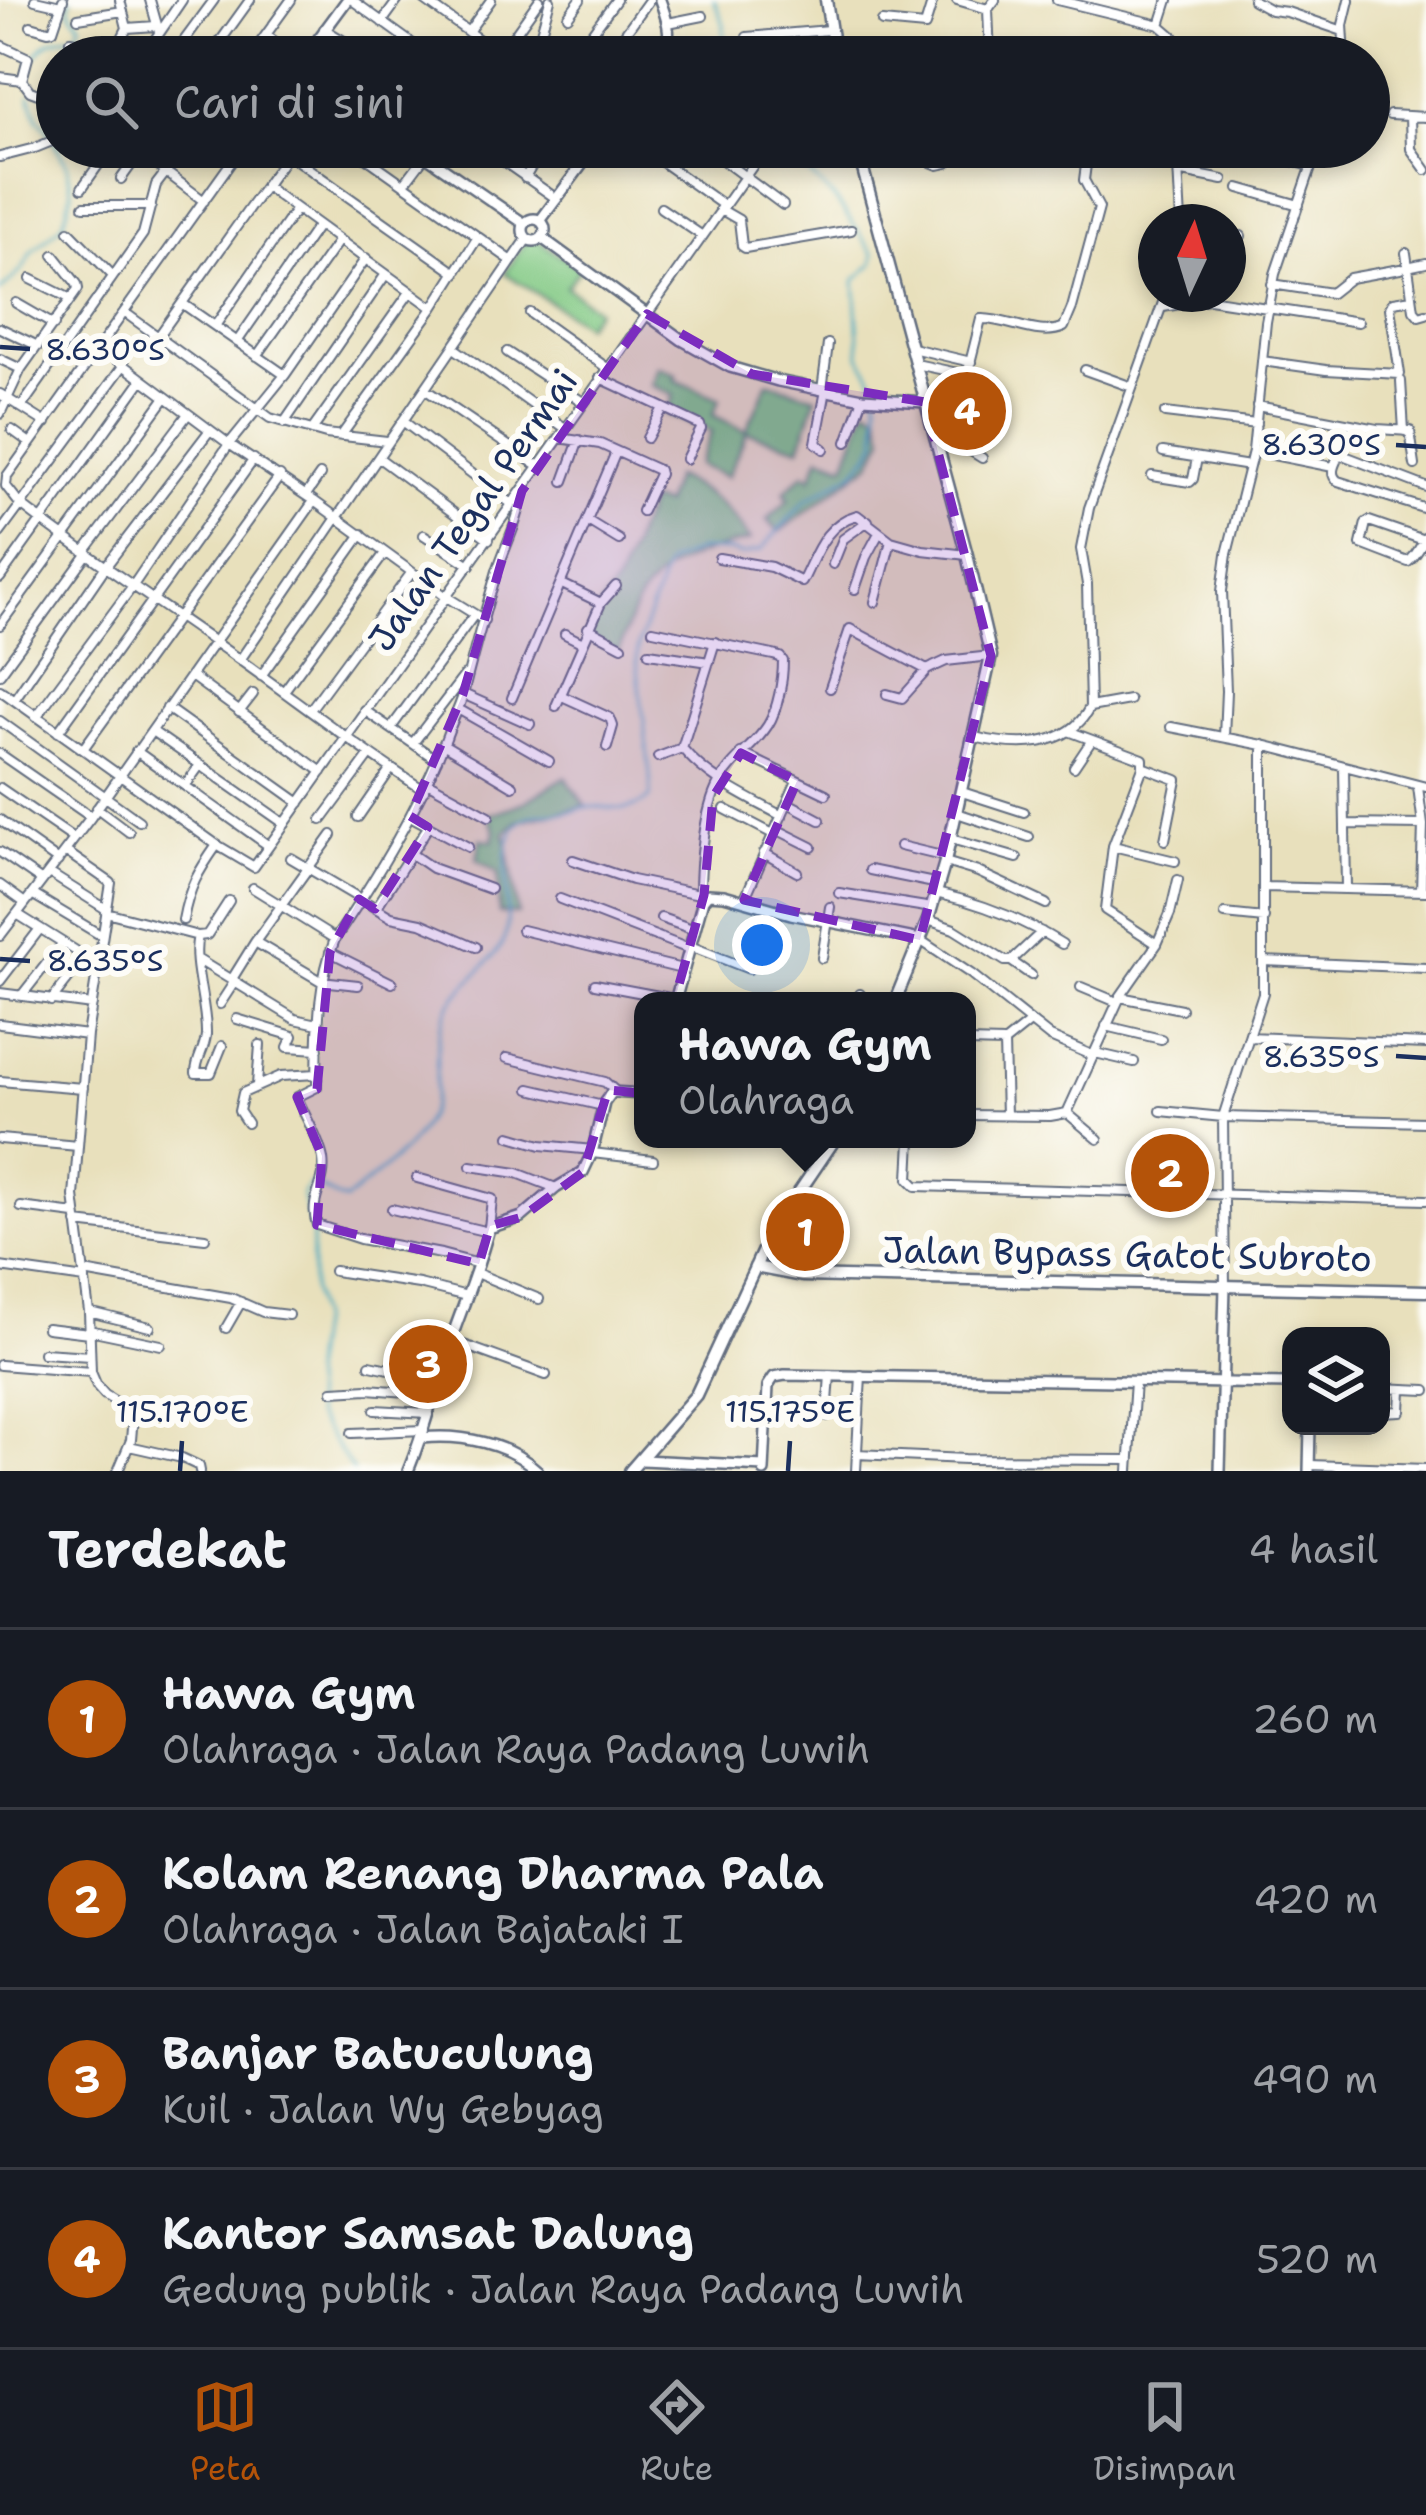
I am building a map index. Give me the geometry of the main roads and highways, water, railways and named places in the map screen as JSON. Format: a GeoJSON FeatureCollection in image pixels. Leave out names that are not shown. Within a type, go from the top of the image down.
{"type":"FeatureCollection","features":[{"type":"Feature","properties":{"kind":"main road"},"geometry":{"type":"LineString","coordinates":[[826,0],[831,36]]}},
{"type":"Feature","properties":{"kind":"main road"},"geometry":{"type":"LineString","coordinates":[[863,168],[991,656],[946,860],[900,992]]}},
{"type":"Feature","properties":{"kind":"main road"},"geometry":{"type":"LineString","coordinates":[[630,1471],[695,1395],[770,1235],[829,1148]]}},
{"type":"Feature","properties":{"kind":"main road","name":"Jalan Bypass Gatot Subroto"},"geometry":{"type":"LineString","coordinates":[[755,1268],[802,1276],[1426,1291]]}},
{"type":"Feature","properties":{"kind":"waterway"},"geometry":{"type":"LineString","coordinates":[[71,0],[70,10],[81,23],[71,36]]}},
{"type":"Feature","properties":{"kind":"waterway"},"geometry":{"type":"LineString","coordinates":[[714,0],[724,36]]}},
{"type":"Feature","properties":{"kind":"waterway"},"geometry":{"type":"LineString","coordinates":[[30,64],[36,55]]}},
{"type":"Feature","properties":{"kind":"waterway"},"geometry":{"type":"LineString","coordinates":[[30,96],[36,113]]}},
{"type":"Feature","properties":{"kind":"waterway"},"geometry":{"type":"LineString","coordinates":[[0,291],[63,224],[72,192],[68,168]]}},
{"type":"Feature","properties":{"kind":"waterway"},"geometry":{"type":"LineString","coordinates":[[353,1471],[315,1415],[310,1374],[318,1318],[312,1291],[312,1229],[302,1195],[310,1184],[346,1200],[421,1129],[434,1098],[443,1018],[504,939],[506,858],[519,823],[537,815],[586,807],[627,808],[650,798],[638,646],[666,567],[700,550],[742,555],[761,550],[806,500],[854,472],[877,440],[878,402],[874,380],[860,356],[855,280],[873,264],[874,254],[836,200],[803,168]]}},
{"type":"Feature","properties":{"kind":"place","name":"Kantor Samsat Dalung"},"geometry":{"type":"Point","coordinates":[967,411]}},
{"type":"Feature","properties":{"kind":"place","name":"Kolam Renang Dharma Pala"},"geometry":{"type":"Point","coordinates":[1170,1173]}},
{"type":"Feature","properties":{"kind":"place","name":"Hawa Gym"},"geometry":{"type":"Point","coordinates":[805,1232]}},
{"type":"Feature","properties":{"kind":"place","name":"Banjar Batuculung"},"geometry":{"type":"Point","coordinates":[428,1364]}}]}
